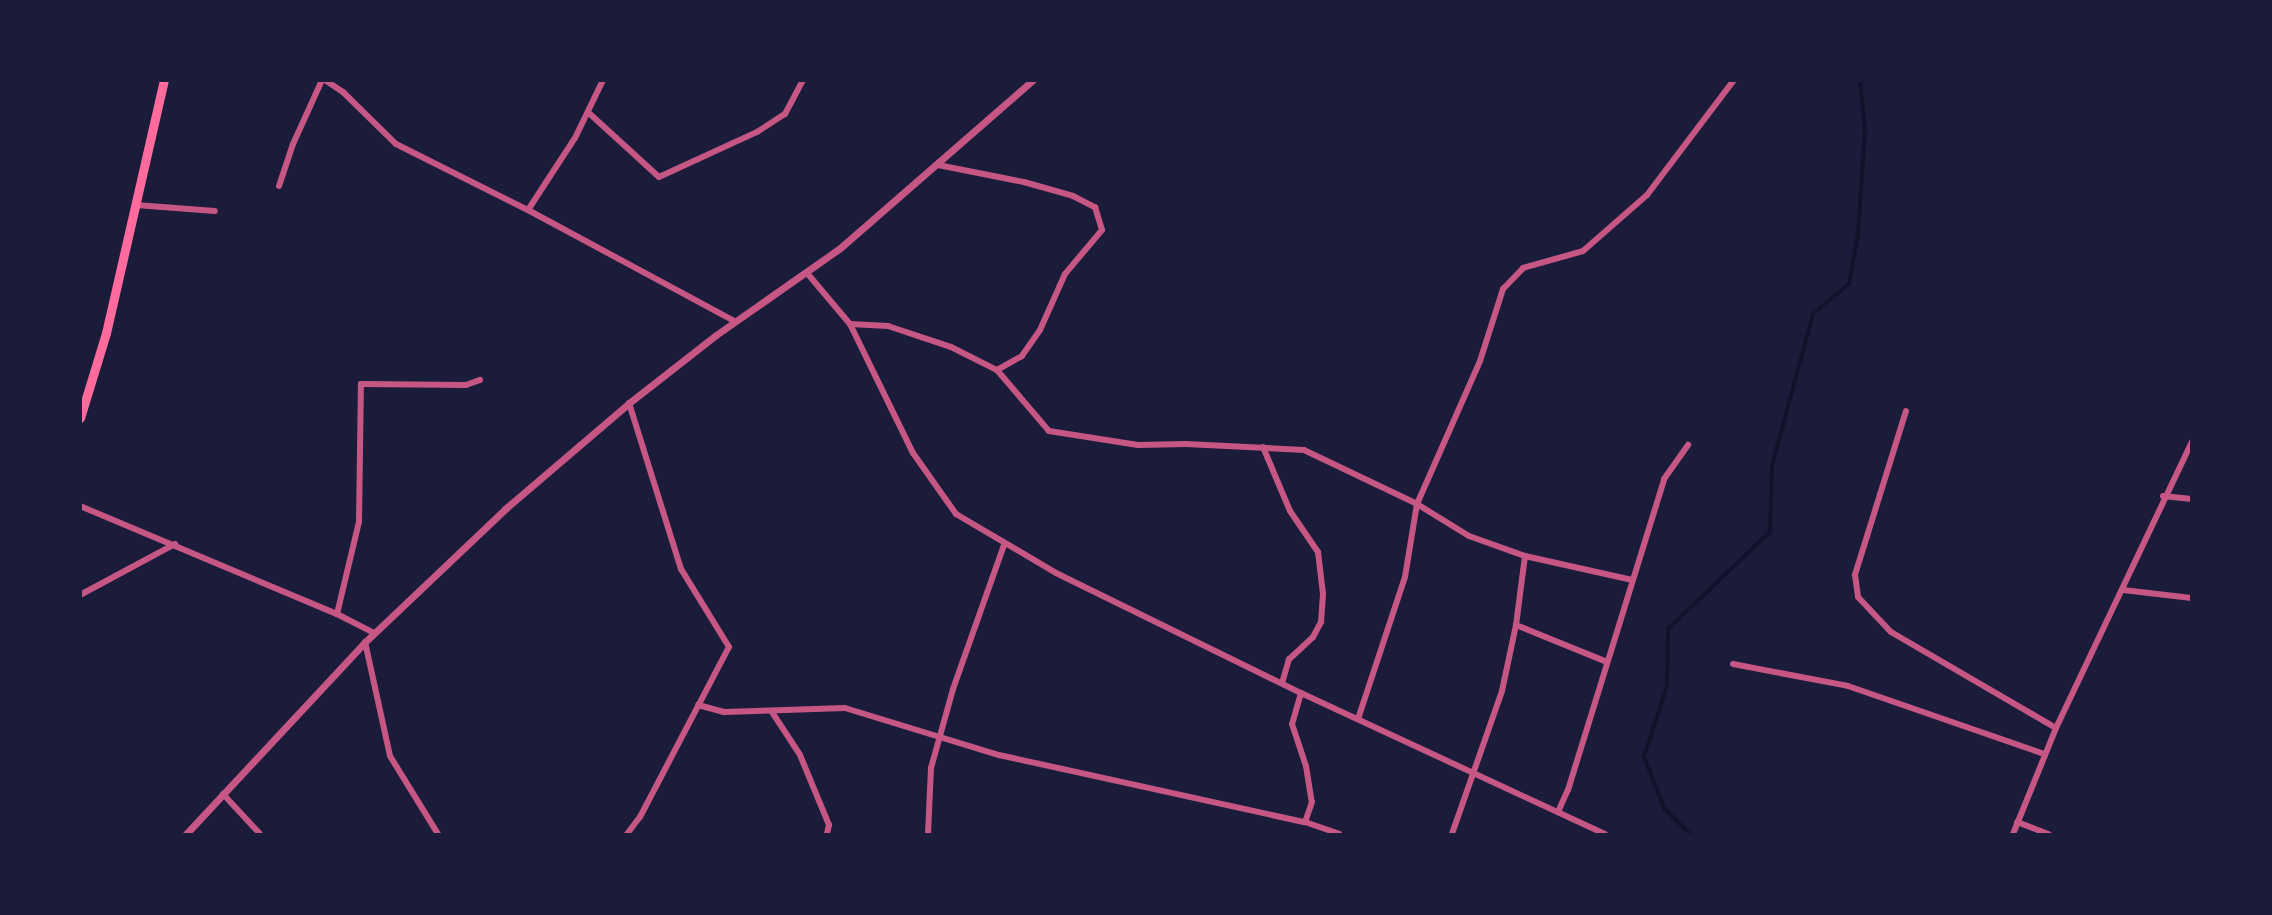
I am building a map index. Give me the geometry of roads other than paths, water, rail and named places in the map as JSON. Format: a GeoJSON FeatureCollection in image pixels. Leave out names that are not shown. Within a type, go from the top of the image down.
{"type":"FeatureCollection","features":[{"type":"Feature","properties":{"kind":"main road"},"geometry":{"type":"LineString","coordinates":[[80,418],[106,333],[164,80]]}},
{"type":"Feature","properties":{"kind":"street"},"geometry":{"type":"LineString","coordinates":[[279,186],[293,144],[324,80],[343,92],[396,144],[528,210],[734,321]]}},
{"type":"Feature","properties":{"kind":"street"},"geometry":{"type":"LineString","coordinates":[[528,210],[590,114],[603,80]]}},
{"type":"Feature","properties":{"kind":"street"},"geometry":{"type":"LineString","coordinates":[[590,114],[660,177],[757,132],[785,114],[803,80]]}},
{"type":"Feature","properties":{"kind":"street"},"geometry":{"type":"LineString","coordinates":[[186,835],[365,642],[505,509],[629,403],[734,321],[807,273],[938,165],[1033,80]]}},
{"type":"Feature","properties":{"kind":"street"},"geometry":{"type":"LineString","coordinates":[[1359,719],[1405,576],[1417,504],[1480,360],[1503,289],[1522,268],[1583,251],[1647,195],[1734,80]]}},
{"type":"Feature","properties":{"kind":"street"},"geometry":{"type":"LineString","coordinates":[[938,165],[1024,182],[1073,196],[1095,207],[1102,230],[1065,274],[1040,330],[1022,356],[997,370]]}},
{"type":"Feature","properties":{"kind":"street"},"geometry":{"type":"LineString","coordinates":[[136,205],[215,211]]}},
{"type":"Feature","properties":{"kind":"street"},"geometry":{"type":"LineString","coordinates":[[807,273],[850,324],[913,453],[936,490],[956,514],[1004,545],[1056,573],[1301,693],[1605,835]]}},
{"type":"Feature","properties":{"kind":"street"},"geometry":{"type":"LineString","coordinates":[[850,324],[888,326],[951,347],[997,370],[1049,431],[1138,445],[1304,450],[1417,504],[1469,536],[1525,556],[1632,580]]}},
{"type":"Feature","properties":{"kind":"street"},"geometry":{"type":"LineString","coordinates":[[337,614],[359,522],[361,384],[466,385],[480,380]]}},
{"type":"Feature","properties":{"kind":"street"},"geometry":{"type":"LineString","coordinates":[[626,835],[640,817],[729,647],[681,569],[629,403]]}},
{"type":"Feature","properties":{"kind":"street"},"geometry":{"type":"LineString","coordinates":[[1906,411],[1855,575],[1858,597],[1891,632],[2056,728]]}},
{"type":"Feature","properties":{"kind":"street"},"geometry":{"type":"LineString","coordinates":[[2013,835],[2044,754],[2123,590],[2163,496],[2192,441]]}},
{"type":"Feature","properties":{"kind":"street"},"geometry":{"type":"LineString","coordinates":[[1558,812],[1568,790],[1664,479],[1688,445]]}},
{"type":"Feature","properties":{"kind":"street"},"geometry":{"type":"LineString","coordinates":[[1264,447],[1290,511],[1318,552],[1323,594],[1321,622],[1313,637],[1289,659],[1282,683]]}},
{"type":"Feature","properties":{"kind":"street"},"geometry":{"type":"LineString","coordinates":[[2163,496],[2192,499]]}},
{"type":"Feature","properties":{"kind":"street"},"geometry":{"type":"LineString","coordinates":[[80,506],[175,544],[337,614],[374,633]]}},
{"type":"Feature","properties":{"kind":"street"},"geometry":{"type":"LineString","coordinates":[[80,594],[175,544]]}},
{"type":"Feature","properties":{"kind":"street"},"geometry":{"type":"LineString","coordinates":[[928,835],[931,768],[953,689],[1004,545]]}},
{"type":"Feature","properties":{"kind":"street"},"geometry":{"type":"LineString","coordinates":[[1452,835],[1502,691],[1516,625],[1525,556]]}},
{"type":"Feature","properties":{"kind":"street"},"geometry":{"type":"LineString","coordinates":[[2123,590],[2192,598]]}},
{"type":"Feature","properties":{"kind":"street"},"geometry":{"type":"LineString","coordinates":[[1516,625],[1607,662]]}},
{"type":"Feature","properties":{"kind":"street"},"geometry":{"type":"LineString","coordinates":[[365,642],[390,756],[438,835]]}},
{"type":"Feature","properties":{"kind":"street"},"geometry":{"type":"LineString","coordinates":[[1733,664],[1848,686],[2044,754]]}},
{"type":"Feature","properties":{"kind":"street"},"geometry":{"type":"LineString","coordinates":[[1301,693],[1292,724],[1306,766],[1312,802],[1305,822]]}},
{"type":"Feature","properties":{"kind":"street"},"geometry":{"type":"LineString","coordinates":[[698,705],[724,712],[845,708],[999,755],[1305,822],[1339,835]]}},
{"type":"Feature","properties":{"kind":"street"},"geometry":{"type":"LineString","coordinates":[[772,712],[800,755],[829,825],[827,835]]}},
{"type":"Feature","properties":{"kind":"street"},"geometry":{"type":"LineString","coordinates":[[223,794],[260,835]]}},
{"type":"Feature","properties":{"kind":"street"},"geometry":{"type":"LineString","coordinates":[[2017,822],[2049,835]]}},
{"type":"Feature","properties":{"kind":"waterway"},"geometry":{"type":"LineString","coordinates":[[1690,834],[1665,810],[1644,757],[1667,686],[1668,629],[1770,532],[1772,466],[1813,314],[1849,284],[1858,235],[1865,130],[1860,80]]}}]}
